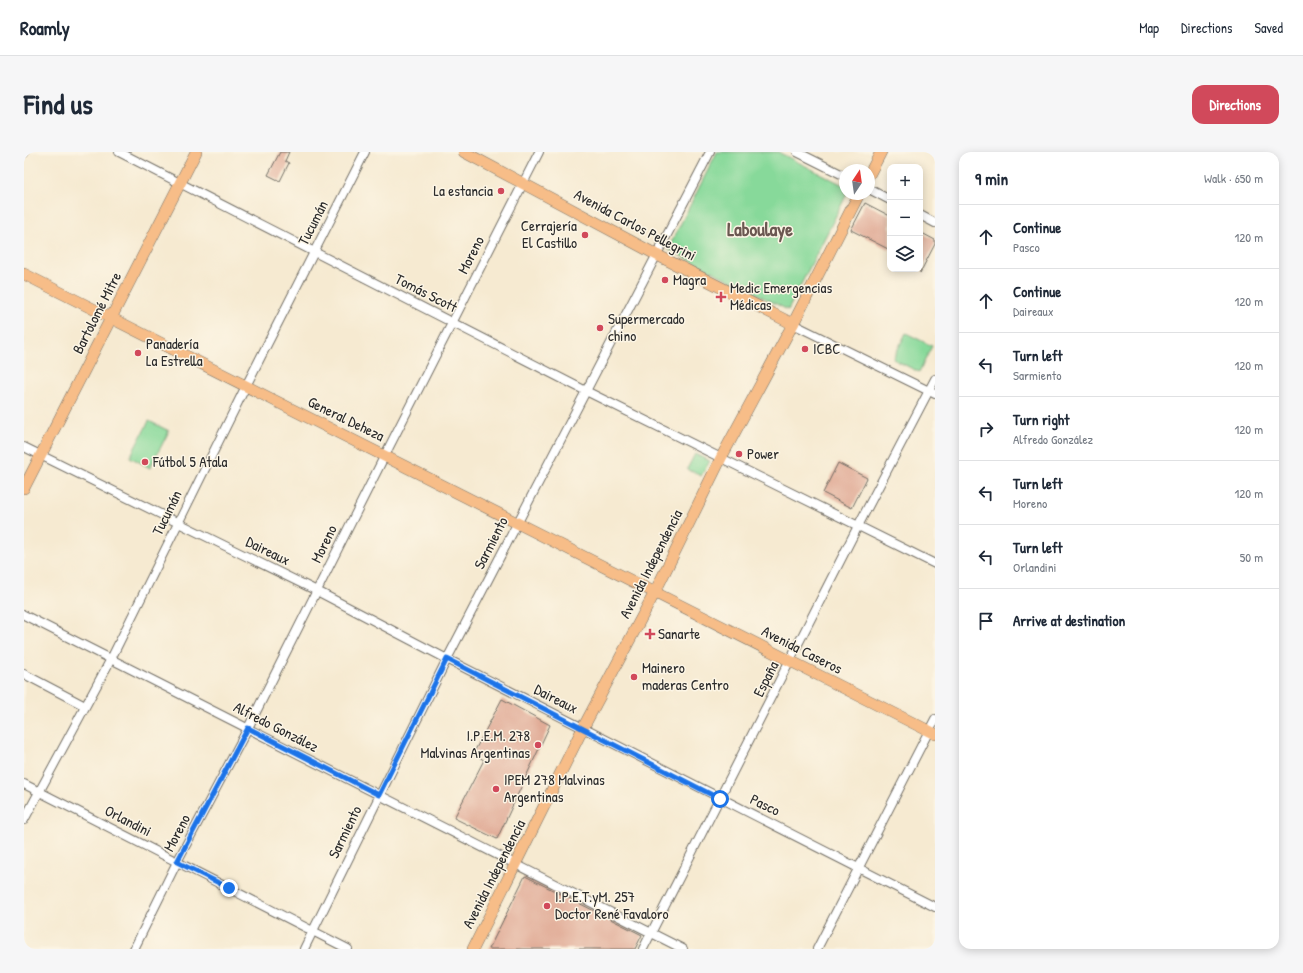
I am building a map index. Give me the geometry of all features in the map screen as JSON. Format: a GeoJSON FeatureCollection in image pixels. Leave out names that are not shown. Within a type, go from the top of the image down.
{"type":"FeatureCollection","features":[{"type":"Feature","properties":{"kind":"main road","name":"Bartolomé Mitre"},"geometry":{"type":"LineString","coordinates":[[24,488],[196,152]]}},
{"type":"Feature","properties":{"kind":"main road","name":"Avenida Carlos Pellegrini"},"geometry":{"type":"LineString","coordinates":[[464,152],[657,255],[793,324]]}},
{"type":"Feature","properties":{"kind":"main road"},"geometry":{"type":"LineString","coordinates":[[875,164],[881,152]]}},
{"type":"Feature","properties":{"kind":"main road","name":"Avenida Independencia"},"geometry":{"type":"LineString","coordinates":[[473,949],[583,728],[655,592],[721,458],[793,324],[856,200]]}},
{"type":"Feature","properties":{"kind":"main road","name":"General Deheza"},"geometry":{"type":"LineString","coordinates":[[24,274],[112,317],[655,592]]}},
{"type":"Feature","properties":{"kind":"main road","name":"Avenida Caseros"},"geometry":{"type":"LineString","coordinates":[[655,592],[932,732]]}},
{"type":"Feature","properties":{"kind":"street","name":"Tomás Scott"},"geometry":{"type":"LineString","coordinates":[[119,152],[586,391],[935,564]]}},
{"type":"Feature","properties":{"kind":"street","name":"Tucumán"},"geometry":{"type":"LineString","coordinates":[[24,820],[111,659],[313,252],[365,152]]}},
{"type":"Feature","properties":{"kind":"street","name":"Moreno"},"geometry":{"type":"LineString","coordinates":[[134,949],[177,862],[248,728],[539,152]]}},
{"type":"Feature","properties":{"kind":"street","name":"Sarmiento"},"geometry":{"type":"LineString","coordinates":[[304,949],[447,659],[710,152]]}},
{"type":"Feature","properties":{"kind":"street"},"geometry":{"type":"LineString","coordinates":[[798,152],[839,173]]}},
{"type":"Feature","properties":{"kind":"street"},"geometry":{"type":"LineString","coordinates":[[875,192],[887,198]]}},
{"type":"Feature","properties":{"kind":"street"},"geometry":{"type":"LineString","coordinates":[[923,217],[935,223]]}},
{"type":"Feature","properties":{"kind":"street"},"geometry":{"type":"LineString","coordinates":[[793,324],[932,392]]}},
{"type":"Feature","properties":{"kind":"street","name":"España"},"geometry":{"type":"LineString","coordinates":[[643,949],[791,661],[858,526],[932,392],[935,379]]}},
{"type":"Feature","properties":{"kind":"street","name":"Daireaux"},"geometry":{"type":"LineString","coordinates":[[24,447],[317,591],[583,728]]}},
{"type":"Feature","properties":{"kind":"street","name":"Alfredo González"},"geometry":{"type":"LineString","coordinates":[[24,615],[683,949]]}},
{"type":"Feature","properties":{"kind":"street"},"geometry":{"type":"LineString","coordinates":[[24,674],[85,706]]}},
{"type":"Feature","properties":{"kind":"street"},"geometry":{"type":"LineString","coordinates":[[817,949],[859,867],[932,732],[935,719]]}},
{"type":"Feature","properties":{"kind":"street","name":"Pasco"},"geometry":{"type":"LineString","coordinates":[[583,728],[720,799],[859,867],[935,907]]}},
{"type":"Feature","properties":{"kind":"street","name":"Orlandini"},"geometry":{"type":"LineString","coordinates":[[24,784],[348,949]]}},
{"type":"Feature","properties":{"kind":"green space"},"geometry":{"type":"Polygon","coordinates":[[[717,152],[778,152],[839,183],[839,200],[844,200],[788,310],[668,249],[717,152]]]}},
{"type":"Feature","properties":{"kind":"green space"},"geometry":{"type":"Polygon","coordinates":[[[906,333],[932,346],[919,372],[893,359],[906,333]]]}},
{"type":"Feature","properties":{"kind":"green space"},"geometry":{"type":"Polygon","coordinates":[[[149,421],[169,431],[150,468],[130,457],[149,421]]]}},
{"type":"Feature","properties":{"kind":"green space"},"geometry":{"type":"Polygon","coordinates":[[[695,454],[710,461],[701,476],[687,469],[695,454]]]}},
{"type":"Feature","properties":{"kind":"building"},"geometry":{"type":"Polygon","coordinates":[[[280,152],[289,152],[285,161],[289,163],[280,181],[268,175],[280,152]]]}},
{"type":"Feature","properties":{"kind":"building"},"geometry":{"type":"Polygon","coordinates":[[[865,203],[887,214],[887,248],[851,230],[865,203]]]}},
{"type":"Feature","properties":{"kind":"building"},"geometry":{"type":"Polygon","coordinates":[[[923,234],[935,240],[935,244],[923,267],[923,234]]]}},
{"type":"Feature","properties":{"kind":"building"},"geometry":{"type":"Polygon","coordinates":[[[838,463],[867,478],[852,508],[823,493],[838,463]]]}},
{"type":"Feature","properties":{"kind":"building","name":"IPEM 278 Malvinas Argentinas"},"geometry":{"type":"Polygon","coordinates":[[[502,699],[550,725],[497,839],[454,818],[484,760],[473,754],[502,699]]]}},
{"type":"Feature","properties":{"kind":"building","name":"I.P.E.T.yM. 257 Doctor René Favaloro"},"geometry":{"type":"Polygon","coordinates":[[[525,876],[642,935],[635,949],[489,949],[525,876]]]}},
{"type":"Feature","properties":{"kind":"place","name":"La estancia"},"geometry":{"type":"Point","coordinates":[501,191]}},
{"type":"Feature","properties":{"kind":"place","name":"Cerrajería El Castillo"},"geometry":{"type":"Point","coordinates":[585,235]}},
{"type":"Feature","properties":{"kind":"place","name":"Magra"},"geometry":{"type":"Point","coordinates":[665,280]}},
{"type":"Feature","properties":{"kind":"place","name":"Medic Emergencias Médicas"},"geometry":{"type":"Point","coordinates":[721,297]}},
{"type":"Feature","properties":{"kind":"place","name":"Supermercado chino"},"geometry":{"type":"Point","coordinates":[600,328]}},
{"type":"Feature","properties":{"kind":"place","name":"ICBC"},"geometry":{"type":"Point","coordinates":[805,349]}},
{"type":"Feature","properties":{"kind":"place","name":"Panadería La Estrella"},"geometry":{"type":"Point","coordinates":[138,353]}},
{"type":"Feature","properties":{"kind":"place","name":"Power"},"geometry":{"type":"Point","coordinates":[739,454]}},
{"type":"Feature","properties":{"kind":"place","name":"Fútbol 5 Atala"},"geometry":{"type":"Point","coordinates":[145,462]}},
{"type":"Feature","properties":{"kind":"place","name":"Sanarte"},"geometry":{"type":"Point","coordinates":[650,634]}},
{"type":"Feature","properties":{"kind":"place","name":"Mainero maderas Centro"},"geometry":{"type":"Point","coordinates":[634,677]}},
{"type":"Feature","properties":{"kind":"place","name":"I.P.E.M. 278 Malvinas Argentinas"},"geometry":{"type":"Point","coordinates":[538,745]}},
{"type":"Feature","properties":{"kind":"place","name":"IPEM 278 Malvinas Argentinas"},"geometry":{"type":"Point","coordinates":[496,789]}},
{"type":"Feature","properties":{"kind":"place","name":"I.P.E.T.yM. 257 Doctor René Favaloro"},"geometry":{"type":"Point","coordinates":[547,906]}},
{"type":"Feature","properties":{"kind":"district","name":"Laboulaye"},"geometry":{"type":"Point","coordinates":[760,229]}},
{"type":"Feature","properties":{"kind":"route"},"geometry":{"type":"LineString","coordinates":[[229,888],[177,862],[248,728],[379,795],[447,659],[720,799]]}}]}
